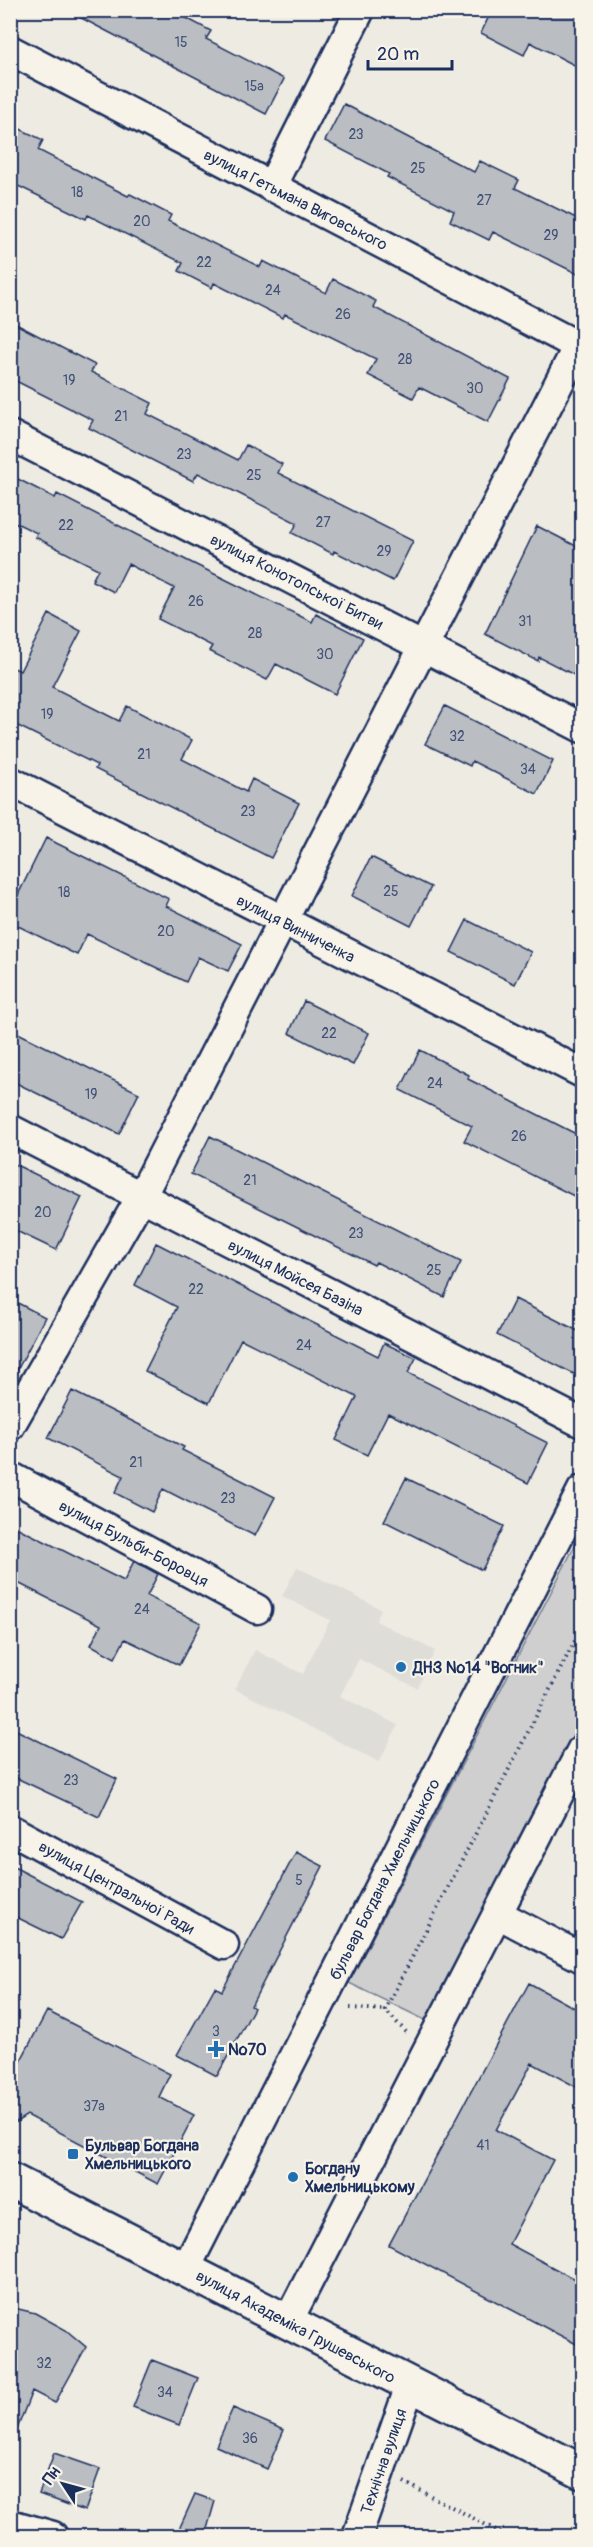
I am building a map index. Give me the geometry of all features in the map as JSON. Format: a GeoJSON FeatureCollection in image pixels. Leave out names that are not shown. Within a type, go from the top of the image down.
{"type":"FeatureCollection","features":[{"type":"Feature","properties":{"kind":"main road","name":"вулиця Академіка Грушевського"},"geometry":{"type":"LineString","coordinates":[[10,2180],[582,2472]]}},
{"type":"Feature","properties":{"kind":"street"},"geometry":{"type":"LineString","coordinates":[[271,187],[360,10]]}},
{"type":"Feature","properties":{"kind":"street","name":"вулиця Гетьмана Виговського"},"geometry":{"type":"LineString","coordinates":[[10,50],[580,347]]}},
{"type":"Feature","properties":{"kind":"street"},"geometry":{"type":"LineString","coordinates":[[10,1426],[141,1197],[580,347]]}},
{"type":"Feature","properties":{"kind":"street","name":"вулиця Конотопської Битви"},"geometry":{"type":"LineString","coordinates":[[10,435],[582,728]]}},
{"type":"Feature","properties":{"kind":"street","name":"вулиця Винниченка"},"geometry":{"type":"LineString","coordinates":[[10,781],[582,1073]]}},
{"type":"Feature","properties":{"kind":"street","name":"вулиця Мойсея Базіна"},"geometry":{"type":"LineString","coordinates":[[10,1129],[582,1423]]}},
{"type":"Feature","properties":{"kind":"street","name":"вулиця Бульби-Боровця"},"geometry":{"type":"LineString","coordinates":[[10,1476],[256,1609]]}},
{"type":"Feature","properties":{"kind":"street","name":"бульвар Богдана Хмельницького"},"geometry":{"type":"LineString","coordinates":[[186,2268],[582,1490]]}},
{"type":"Feature","properties":{"kind":"street"},"geometry":{"type":"LineString","coordinates":[[287,2323],[582,1749]]}},
{"type":"Feature","properties":{"kind":"street","name":"вулиця Центральної Ради"},"geometry":{"type":"LineString","coordinates":[[10,1829],[224,1945]]}},
{"type":"Feature","properties":{"kind":"street"},"geometry":{"type":"LineString","coordinates":[[498,1914],[582,1958]]}},
{"type":"Feature","properties":{"kind":"street","name":"Технічна вулиця"},"geometry":{"type":"LineString","coordinates":[[357,2536],[410,2386]]}},
{"type":"Feature","properties":{"kind":"street"},"geometry":{"type":"LineString","coordinates":[[10,2524],[53,2536]]}},
{"type":"Feature","properties":{"kind":"path"},"geometry":{"type":"LineString","coordinates":[[426,2054],[385,2010],[582,1627]]}},
{"type":"Feature","properties":{"kind":"path"},"geometry":{"type":"LineString","coordinates":[[381,2469],[507,2536]]}},
{"type":"Feature","properties":{"kind":"shaded area"},"geometry":{"type":"Polygon","coordinates":[[[582,1532],[582,1717],[427,2021],[349,1983],[582,1532]]]}},
{"type":"Feature","properties":{"kind":"shaded area","name":"ДНЗ №14 \"Вогник\""},"geometry":{"type":"Polygon","coordinates":[[[297,1567],[381,1609],[376,1621],[435,1651],[417,1688],[359,1659],[340,1696],[398,1725],[379,1762],[235,1689],[255,1650],[303,1674],[330,1620],[282,1596],[297,1567]]]}},
{"type":"Feature","properties":{"kind":"building"},"geometry":{"type":"Polygon","coordinates":[[[66,10],[171,10],[211,31],[206,39],[284,79],[266,114],[66,10]]]}},
{"type":"Feature","properties":{"kind":"building"},"geometry":{"type":"Polygon","coordinates":[[[492,10],[582,10],[582,69],[530,42],[524,55],[481,33],[492,10]]]}},
{"type":"Feature","properties":{"kind":"building"},"geometry":{"type":"Polygon","coordinates":[[[344,104],[474,172],[480,161],[519,180],[515,188],[582,221],[582,276],[493,232],[489,240],[450,221],[454,211],[387,177],[389,174],[325,141],[344,104]]]}},
{"type":"Feature","properties":{"kind":"building"},"geometry":{"type":"Polygon","coordinates":[[[10,124],[43,140],[38,150],[128,196],[130,194],[171,215],[168,221],[260,267],[263,261],[326,293],[333,279],[376,301],[373,307],[510,379],[488,422],[419,387],[413,398],[368,375],[376,359],[285,314],[283,318],[214,283],[212,288],[179,271],[183,263],[88,215],[86,219],[10,182],[10,124]]]}},
{"type":"Feature","properties":{"kind":"building"},"geometry":{"type":"Polygon","coordinates":[[[10,321],[95,365],[91,372],[152,403],[147,414],[238,460],[246,445],[282,464],[278,473],[413,541],[393,581],[292,533],[297,523],[198,473],[193,481],[89,428],[93,420],[10,378],[10,321]]]}},
{"type":"Feature","properties":{"kind":"building"},"geometry":{"type":"Polygon","coordinates":[[[10,475],[55,498],[57,494],[312,622],[316,614],[363,638],[335,694],[276,664],[267,680],[209,651],[212,646],[158,619],[174,588],[128,564],[114,592],[92,581],[98,569],[35,537],[37,533],[10,520],[10,475]]]}},
{"type":"Feature","properties":{"kind":"building"},"geometry":{"type":"Polygon","coordinates":[[[537,526],[582,549],[582,679],[539,657],[538,661],[485,634],[537,526]]]}},
{"type":"Feature","properties":{"kind":"building"},"geometry":{"type":"Polygon","coordinates":[[[49,614],[81,631],[52,687],[119,721],[127,706],[192,740],[182,759],[246,792],[252,779],[299,803],[271,858],[95,769],[97,765],[10,722],[10,666],[20,671],[49,614]]]}},
{"type":"Feature","properties":{"kind":"building"},"geometry":{"type":"Polygon","coordinates":[[[445,706],[553,761],[537,794],[472,761],[470,766],[425,744],[445,706]]]}},
{"type":"Feature","properties":{"kind":"building"},"geometry":{"type":"Polygon","coordinates":[[[46,838],[169,899],[166,906],[242,944],[228,971],[198,957],[186,982],[87,934],[77,955],[10,922],[10,911],[46,838]]]}},
{"type":"Feature","properties":{"kind":"building"},"geometry":{"type":"Polygon","coordinates":[[[371,857],[431,887],[411,926],[352,896],[371,857]]]}},
{"type":"Feature","properties":{"kind":"building"},"geometry":{"type":"Polygon","coordinates":[[[467,920],[531,952],[515,984],[451,952],[467,920]]]}},
{"type":"Feature","properties":{"kind":"building"},"geometry":{"type":"Polygon","coordinates":[[[304,1001],[369,1033],[353,1065],[289,1033],[304,1001]]]}},
{"type":"Feature","properties":{"kind":"building"},"geometry":{"type":"Polygon","coordinates":[[[10,1029],[139,1093],[119,1134],[10,1080],[10,1029]]]}},
{"type":"Feature","properties":{"kind":"building"},"geometry":{"type":"Polygon","coordinates":[[[420,1050],[469,1075],[468,1079],[582,1137],[582,1200],[464,1141],[472,1126],[400,1090],[420,1050]]]}},
{"type":"Feature","properties":{"kind":"building"},"geometry":{"type":"Polygon","coordinates":[[[210,1136],[461,1262],[444,1297],[376,1262],[374,1265],[191,1174],[210,1136]]]}},
{"type":"Feature","properties":{"kind":"building"},"geometry":{"type":"Polygon","coordinates":[[[10,1162],[82,1197],[56,1250],[10,1228],[10,1162]]]}},
{"type":"Feature","properties":{"kind":"building"},"geometry":{"type":"Polygon","coordinates":[[[156,1243],[378,1356],[384,1343],[416,1358],[408,1373],[548,1443],[528,1483],[388,1413],[367,1455],[336,1440],[357,1397],[241,1339],[209,1403],[145,1371],[177,1307],[135,1285],[156,1243]]]}},
{"type":"Feature","properties":{"kind":"building"},"geometry":{"type":"Polygon","coordinates":[[[10,1299],[45,1317],[10,1384],[10,1299]]]}},
{"type":"Feature","properties":{"kind":"building"},"geometry":{"type":"Polygon","coordinates":[[[515,1299],[582,1333],[582,1378],[497,1335],[515,1299]]]}},
{"type":"Feature","properties":{"kind":"building"},"geometry":{"type":"Polygon","coordinates":[[[72,1391],[184,1447],[182,1450],[275,1497],[255,1536],[163,1489],[152,1512],[115,1493],[123,1476],[48,1438],[72,1391]]]}},
{"type":"Feature","properties":{"kind":"building"},"geometry":{"type":"Polygon","coordinates":[[[406,1478],[504,1526],[482,1570],[384,1521],[406,1478]]]}},
{"type":"Feature","properties":{"kind":"building"},"geometry":{"type":"Polygon","coordinates":[[[10,1524],[124,1581],[134,1561],[158,1574],[147,1596],[201,1623],[179,1665],[125,1639],[115,1658],[91,1645],[101,1625],[10,1579],[10,1524]]]}},
{"type":"Feature","properties":{"kind":"building"},"geometry":{"type":"Polygon","coordinates":[[[10,1727],[117,1779],[99,1817],[10,1775],[10,1727]]]}},
{"type":"Feature","properties":{"kind":"building"},"geometry":{"type":"Polygon","coordinates":[[[296,1852],[323,1866],[251,2006],[254,2008],[217,2076],[177,2055],[215,1987],[222,1991],[296,1852]]]}},
{"type":"Feature","properties":{"kind":"building"},"geometry":{"type":"Polygon","coordinates":[[[10,1865],[82,1902],[61,1939],[10,1914],[10,1865]]]}},
{"type":"Feature","properties":{"kind":"building"},"geometry":{"type":"Polygon","coordinates":[[[529,1983],[582,2012],[582,2090],[532,2063],[496,2130],[553,2160],[509,2244],[582,2283],[582,2347],[389,2245],[529,1983]]]}},
{"type":"Feature","properties":{"kind":"building"},"geometry":{"type":"Polygon","coordinates":[[[47,2011],[170,2074],[159,2097],[194,2115],[158,2184],[27,2115],[10,2126],[10,2081],[47,2011]]]}},
{"type":"Feature","properties":{"kind":"building"},"geometry":{"type":"Polygon","coordinates":[[[10,2307],[35,2313],[66,2330],[86,2347],[55,2403],[32,2391],[12,2442],[10,2307]]]}},
{"type":"Feature","properties":{"kind":"building"},"geometry":{"type":"Polygon","coordinates":[[[152,2360],[198,2378],[179,2425],[133,2407],[152,2360]]]}},
{"type":"Feature","properties":{"kind":"building"},"geometry":{"type":"Polygon","coordinates":[[[233,2408],[284,2430],[267,2469],[216,2446],[233,2408]]]}},
{"type":"Feature","properties":{"kind":"building"},"geometry":{"type":"Polygon","coordinates":[[[54,2453],[100,2469],[85,2511],[39,2494],[54,2453]]]}},
{"type":"Feature","properties":{"kind":"building"},"geometry":{"type":"Polygon","coordinates":[[[195,2494],[215,2501],[205,2536],[176,2536],[195,2494]]]}},
{"type":"Feature","properties":{"kind":"place","name":"ДНЗ №14 \"Вогник\""},"geometry":{"type":"Point","coordinates":[401,1667]}},
{"type":"Feature","properties":{"kind":"place","name":"№70"},"geometry":{"type":"Point","coordinates":[216,2049]}},
{"type":"Feature","properties":{"kind":"place","name":"Бульвар Богдана Хмельницького"},"geometry":{"type":"Point","coordinates":[73,2154]}},
{"type":"Feature","properties":{"kind":"place","name":"Богдану Хмельницькому"},"geometry":{"type":"Point","coordinates":[293,2177]}}]}
